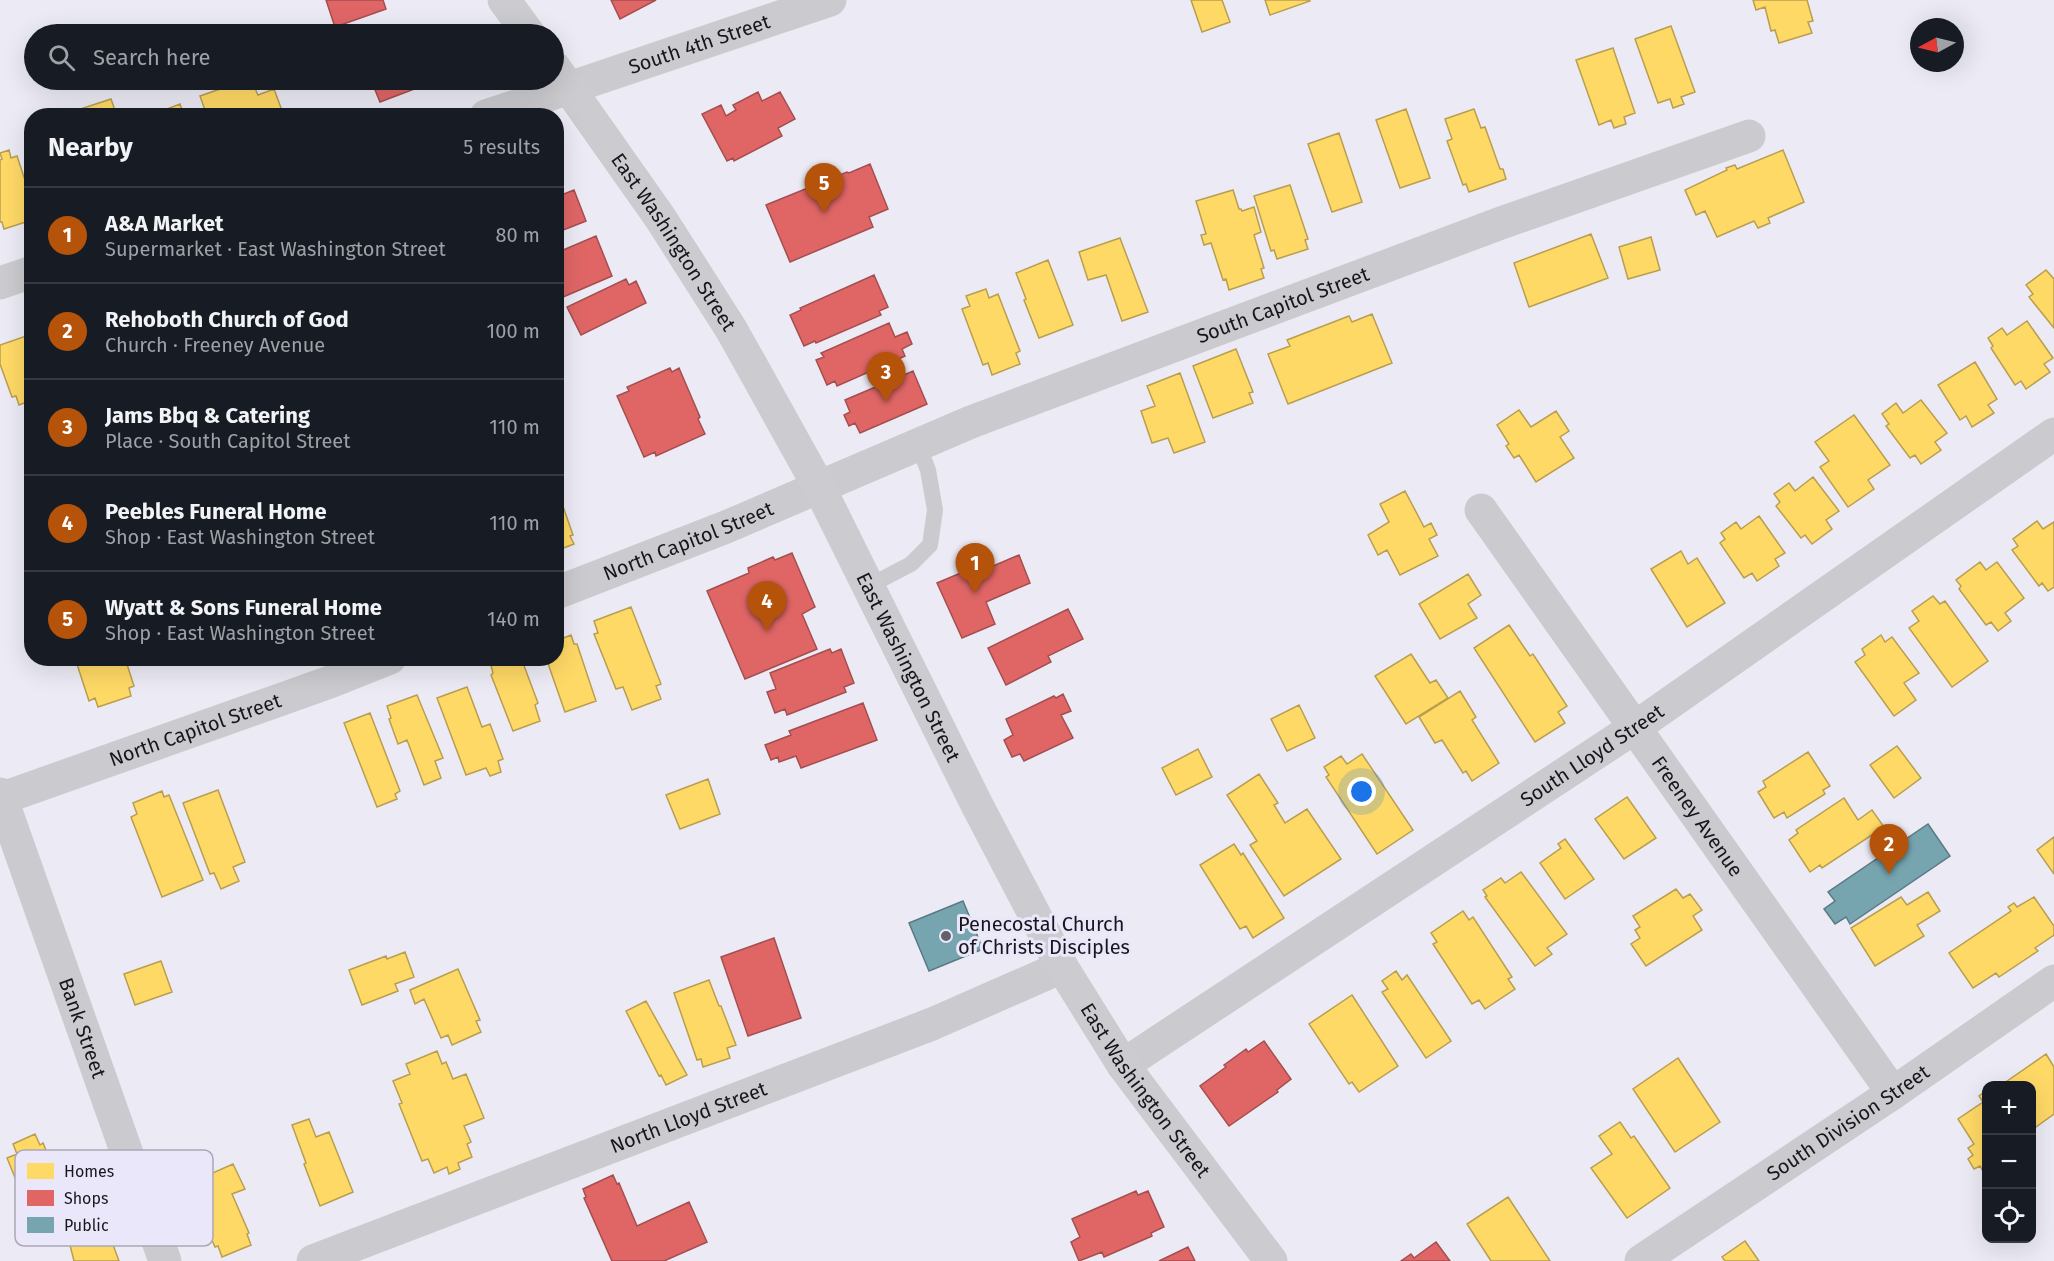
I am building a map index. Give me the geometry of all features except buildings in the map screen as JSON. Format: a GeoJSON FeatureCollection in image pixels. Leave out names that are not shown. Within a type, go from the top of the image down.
{"type":"FeatureCollection","features":[{"type":"Feature","properties":{"kind":"main road"},"geometry":{"type":"LineString","coordinates":[[504,0],[522,24]]}},
{"type":"Feature","properties":{"kind":"main road","name":"East Washington Street"},"geometry":{"type":"LineString","coordinates":[[564,81],[661,219],[731,329],[819,487],[977,805],[1062,967],[1123,1065],[1270,1261]]}},
{"type":"Feature","properties":{"kind":"street","name":"South 4th Street"},"geometry":{"type":"LineString","coordinates":[[564,76],[830,0]]}},
{"type":"Feature","properties":{"kind":"street","name":"South 4th Street"},"geometry":{"type":"LineString","coordinates":[[501,108],[536,90]]}},
{"type":"Feature","properties":{"kind":"street","name":"South Capitol Street"},"geometry":{"type":"LineString","coordinates":[[819,487],[971,422],[1501,223],[1749,136]]}},
{"type":"Feature","properties":{"kind":"street"},"geometry":{"type":"LineString","coordinates":[[0,283],[24,275]]}},
{"type":"Feature","properties":{"kind":"street","name":"South Lloyd Street"},"geometry":{"type":"LineString","coordinates":[[1123,1065],[1634,728],[2054,434]]}},
{"type":"Feature","properties":{"kind":"street","name":"North Capitol Street"},"geometry":{"type":"LineString","coordinates":[[564,590],[726,527],[819,487]]}},
{"type":"Feature","properties":{"kind":"street","name":"Freeney Avenue"},"geometry":{"type":"LineString","coordinates":[[1480,510],[1893,1093]]}},
{"type":"Feature","properties":{"kind":"street","name":"North Capitol Street"},"geometry":{"type":"LineString","coordinates":[[1,797],[370,666]]}},
{"type":"Feature","properties":{"kind":"street","name":"Bank Street"},"geometry":{"type":"LineString","coordinates":[[1,797],[126,1150]]}},
{"type":"Feature","properties":{"kind":"street","name":"North Lloyd Street"},"geometry":{"type":"LineString","coordinates":[[313,1261],[932,1024],[1062,967]]}},
{"type":"Feature","properties":{"kind":"street","name":"South Division Street"},"geometry":{"type":"LineString","coordinates":[[1641,1261],[1893,1093],[2054,981]]}},
{"type":"Feature","properties":{"kind":"street","name":"Bank Street"},"geometry":{"type":"LineString","coordinates":[[160,1246],[165,1261]]}},
{"type":"Feature","properties":{"kind":"lane"},"geometry":{"type":"LineString","coordinates":[[869,586],[911,564],[930,545],[935,510],[928,470],[918,445]]}},
{"type":"Feature","properties":{"kind":"place","name":"Wyatt & Sons Funeral Home"},"geometry":{"type":"Point","coordinates":[824,213]}},
{"type":"Feature","properties":{"kind":"place","name":"Jams Bbq & Catering"},"geometry":{"type":"Point","coordinates":[886,402]}},
{"type":"Feature","properties":{"kind":"place","name":"A&A Market"},"geometry":{"type":"Point","coordinates":[975,593]}},
{"type":"Feature","properties":{"kind":"place","name":"Peebles Funeral Home"},"geometry":{"type":"Point","coordinates":[767,631]}},
{"type":"Feature","properties":{"kind":"place","name":"Rehoboth Church of God"},"geometry":{"type":"Point","coordinates":[1889,874]}},
{"type":"Feature","properties":{"kind":"place","name":"Penecostal Church of Christs Disciples"},"geometry":{"type":"Point","coordinates":[946,936]}}]}
